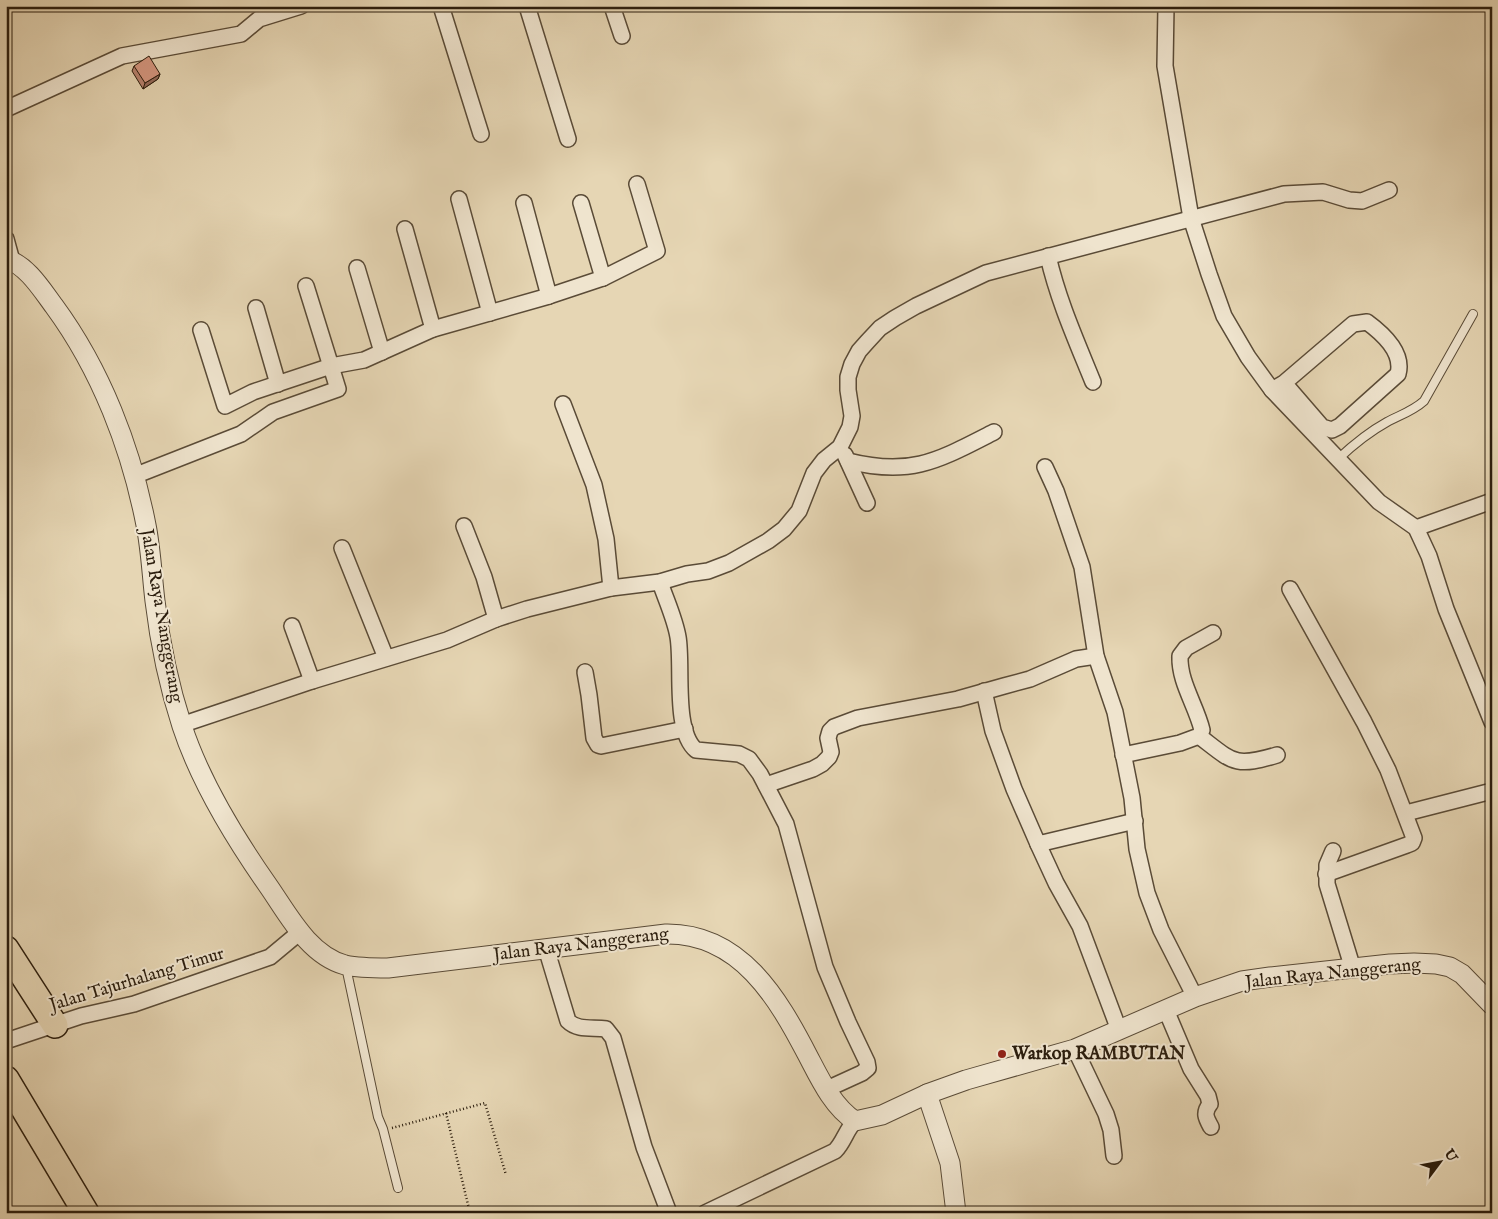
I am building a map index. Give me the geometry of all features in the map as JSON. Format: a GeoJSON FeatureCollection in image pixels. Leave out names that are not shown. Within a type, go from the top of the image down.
{"type":"FeatureCollection","features":[{"type":"Feature","properties":{"kind":"highway"},"geometry":{"type":"LineString","coordinates":[[6,949],[54,1025]]}},
{"type":"Feature","properties":{"kind":"highway"},"geometry":{"type":"LineString","coordinates":[[6,1079],[86,1213]]}},
{"type":"Feature","properties":{"kind":"street"},"geometry":{"type":"LineString","coordinates":[[6,108],[122,56],[241,34],[257,13],[302,6]]}},
{"type":"Feature","properties":{"kind":"street"},"geometry":{"type":"LineString","coordinates":[[441,6],[481,134]]}},
{"type":"Feature","properties":{"kind":"street"},"geometry":{"type":"LineString","coordinates":[[526,6],[568,138]]}},
{"type":"Feature","properties":{"kind":"street"},"geometry":{"type":"LineString","coordinates":[[612,6],[622,36]]}},
{"type":"Feature","properties":{"kind":"street"},"geometry":{"type":"LineString","coordinates":[[1166,6],[1165,66],[1191,218],[1208,274],[1224,316],[1248,357],[1278,386],[1322,426],[1332,430],[1340,426],[1398,374],[1398,358],[1392,346],[1380,331],[1367,322],[1361,322],[1353,324],[1278,386]]}},
{"type":"Feature","properties":{"kind":"street"},"geometry":{"type":"LineString","coordinates":[[202,330],[225,406],[253,392],[331,366],[364,360],[433,329],[549,296],[604,278],[657,251],[637,184]]}},
{"type":"Feature","properties":{"kind":"street"},"geometry":{"type":"LineString","coordinates":[[867,503],[844,454],[852,416],[848,378],[859,350],[880,328],[916,306],[986,273],[1284,194],[1323,192],[1349,200],[1362,201],[1389,190]]}},
{"type":"Feature","properties":{"kind":"street"},"geometry":{"type":"LineString","coordinates":[[459,199],[490,313]]}},
{"type":"Feature","properties":{"kind":"street"},"geometry":{"type":"LineString","coordinates":[[524,203],[549,296]]}},
{"type":"Feature","properties":{"kind":"street"},"geometry":{"type":"LineString","coordinates":[[581,203],[604,278]]}},
{"type":"Feature","properties":{"kind":"street"},"geometry":{"type":"LineString","coordinates":[[404,228],[433,329]]}},
{"type":"Feature","properties":{"kind":"street"},"geometry":{"type":"LineString","coordinates":[[6,239],[9,260]]}},
{"type":"Feature","properties":{"kind":"street"},"geometry":{"type":"LineString","coordinates":[[1048,256],[1067,319],[1093,382]]}},
{"type":"Feature","properties":{"kind":"street","name":"Jalan Raya Nanggerang"},"geometry":{"type":"LineString","coordinates":[[9,260],[23,269],[64,319],[92,367],[117,425],[134,476],[146,526],[155,602],[167,669],[181,725],[190,748],[222,812],[252,863],[300,932],[321,953],[335,961],[366,968],[388,968],[666,934],[683,934],[715,943],[732,955],[767,987],[778,1001],[826,1090],[837,1106],[855,1121],[882,1114],[927,1094],[966,1080],[1075,1049],[1195,997],[1242,981],[1414,963],[1450,967],[1462,974],[1492,1005]]}},
{"type":"Feature","properties":{"kind":"street"},"geometry":{"type":"LineString","coordinates":[[357,268],[382,352]]}},
{"type":"Feature","properties":{"kind":"street"},"geometry":{"type":"LineString","coordinates":[[134,476],[241,434],[273,412],[338,390],[306,286]]}},
{"type":"Feature","properties":{"kind":"street"},"geometry":{"type":"LineString","coordinates":[[256,308],[278,384]]}},
{"type":"Feature","properties":{"kind":"street"},"geometry":{"type":"LineString","coordinates":[[1278,386],[1338,459],[1379,502],[1416,528],[1430,556],[1446,610],[1492,722]]}},
{"type":"Feature","properties":{"kind":"street"},"geometry":{"type":"LineString","coordinates":[[563,404],[594,485],[606,539],[611,588]]}},
{"type":"Feature","properties":{"kind":"street"},"geometry":{"type":"LineString","coordinates":[[181,725],[312,680],[448,640],[496,619],[527,609],[611,588],[660,582],[730,563],[768,541],[784,529],[799,511],[814,473],[824,460],[844,454],[888,468],[922,464],[942,458],[994,432]]}},
{"type":"Feature","properties":{"kind":"street"},"geometry":{"type":"LineString","coordinates":[[1046,467],[1082,567],[1096,656],[1115,712],[1132,798],[1137,849],[1152,910],[1195,997]]}},
{"type":"Feature","properties":{"kind":"street"},"geometry":{"type":"LineString","coordinates":[[1416,528],[1492,501]]}},
{"type":"Feature","properties":{"kind":"street"},"geometry":{"type":"LineString","coordinates":[[464,526],[484,577],[496,619]]}},
{"type":"Feature","properties":{"kind":"street"},"geometry":{"type":"LineString","coordinates":[[342,548],[386,658]]}},
{"type":"Feature","properties":{"kind":"street"},"geometry":{"type":"LineString","coordinates":[[660,582],[678,635],[683,720],[688,740],[696,750],[739,754],[749,759],[760,774],[786,824],[825,967],[867,1062],[868,1068],[862,1073],[826,1090]]}},
{"type":"Feature","properties":{"kind":"street"},"geometry":{"type":"LineString","coordinates":[[1290,589],[1364,722],[1388,770],[1414,835],[1412,842],[1326,874]]}},
{"type":"Feature","properties":{"kind":"street"},"geometry":{"type":"LineString","coordinates":[[292,626],[312,680]]}},
{"type":"Feature","properties":{"kind":"street"},"geometry":{"type":"LineString","coordinates":[[1123,755],[1199,736],[1202,730],[1186,687],[1180,656],[1186,648],[1213,633]]}},
{"type":"Feature","properties":{"kind":"street"},"geometry":{"type":"LineString","coordinates":[[766,785],[813,769],[822,764],[831,752],[828,738],[830,731],[834,727],[858,718],[958,699],[1030,679],[1076,659],[1096,656]]}},
{"type":"Feature","properties":{"kind":"street"},"geometry":{"type":"LineString","coordinates":[[585,672],[590,695],[594,738],[598,745],[685,730]]}},
{"type":"Feature","properties":{"kind":"street"},"geometry":{"type":"LineString","coordinates":[[984,691],[994,731],[1014,790],[1056,883],[1080,926],[1119,1030]]}},
{"type":"Feature","properties":{"kind":"street"},"geometry":{"type":"LineString","coordinates":[[1199,736],[1229,759],[1238,762],[1260,760],[1277,755]]}},
{"type":"Feature","properties":{"kind":"street"},"geometry":{"type":"LineString","coordinates":[[1406,813],[1492,791]]}},
{"type":"Feature","properties":{"kind":"street"},"geometry":{"type":"LineString","coordinates":[[1038,844],[1135,821]]}},
{"type":"Feature","properties":{"kind":"street"},"geometry":{"type":"LineString","coordinates":[[1333,851],[1327,865],[1327,884],[1353,969]]}},
{"type":"Feature","properties":{"kind":"street","name":"Jalan Tajurhalang Timur"},"geometry":{"type":"LineString","coordinates":[[6,1041],[81,1016],[134,1004],[270,957],[300,932]]}},
{"type":"Feature","properties":{"kind":"street"},"geometry":{"type":"LineString","coordinates":[[546,948],[568,1021],[573,1026],[580,1028],[606,1029],[612,1038],[644,1147],[669,1213]]}},
{"type":"Feature","properties":{"kind":"street"},"geometry":{"type":"LineString","coordinates":[[1166,1010],[1191,1069],[1208,1096],[1210,1104],[1206,1108],[1205,1114],[1211,1127]]}},
{"type":"Feature","properties":{"kind":"street"},"geometry":{"type":"LineString","coordinates":[[1075,1049],[1106,1114],[1111,1130],[1114,1156]]}},
{"type":"Feature","properties":{"kind":"street"},"geometry":{"type":"LineString","coordinates":[[927,1094],[950,1163],[956,1213]]}},
{"type":"Feature","properties":{"kind":"street"},"geometry":{"type":"LineString","coordinates":[[705,1213],[836,1151],[848,1129],[855,1121]]}},
{"type":"Feature","properties":{"kind":"lane"},"geometry":{"type":"LineString","coordinates":[[1338,459],[1359,438],[1416,409],[1424,401],[1473,314]]}},
{"type":"Feature","properties":{"kind":"lane"},"geometry":{"type":"LineString","coordinates":[[346,965],[378,1116],[398,1188]]}},
{"type":"Feature","properties":{"kind":"path"},"geometry":{"type":"LineString","coordinates":[[383,1130],[486,1102],[506,1175]]}},
{"type":"Feature","properties":{"kind":"path"},"geometry":{"type":"LineString","coordinates":[[446,1113],[470,1213]]}},
{"type":"Feature","properties":{"kind":"building"},"geometry":{"type":"Polygon","coordinates":[[[149,56],[160,74],[145,83],[134,66],[149,56]]]}},
{"type":"Feature","properties":{"kind":"place","name":"Warkop RAMBUTAN"},"geometry":{"type":"Point","coordinates":[1002,1054]}}]}
